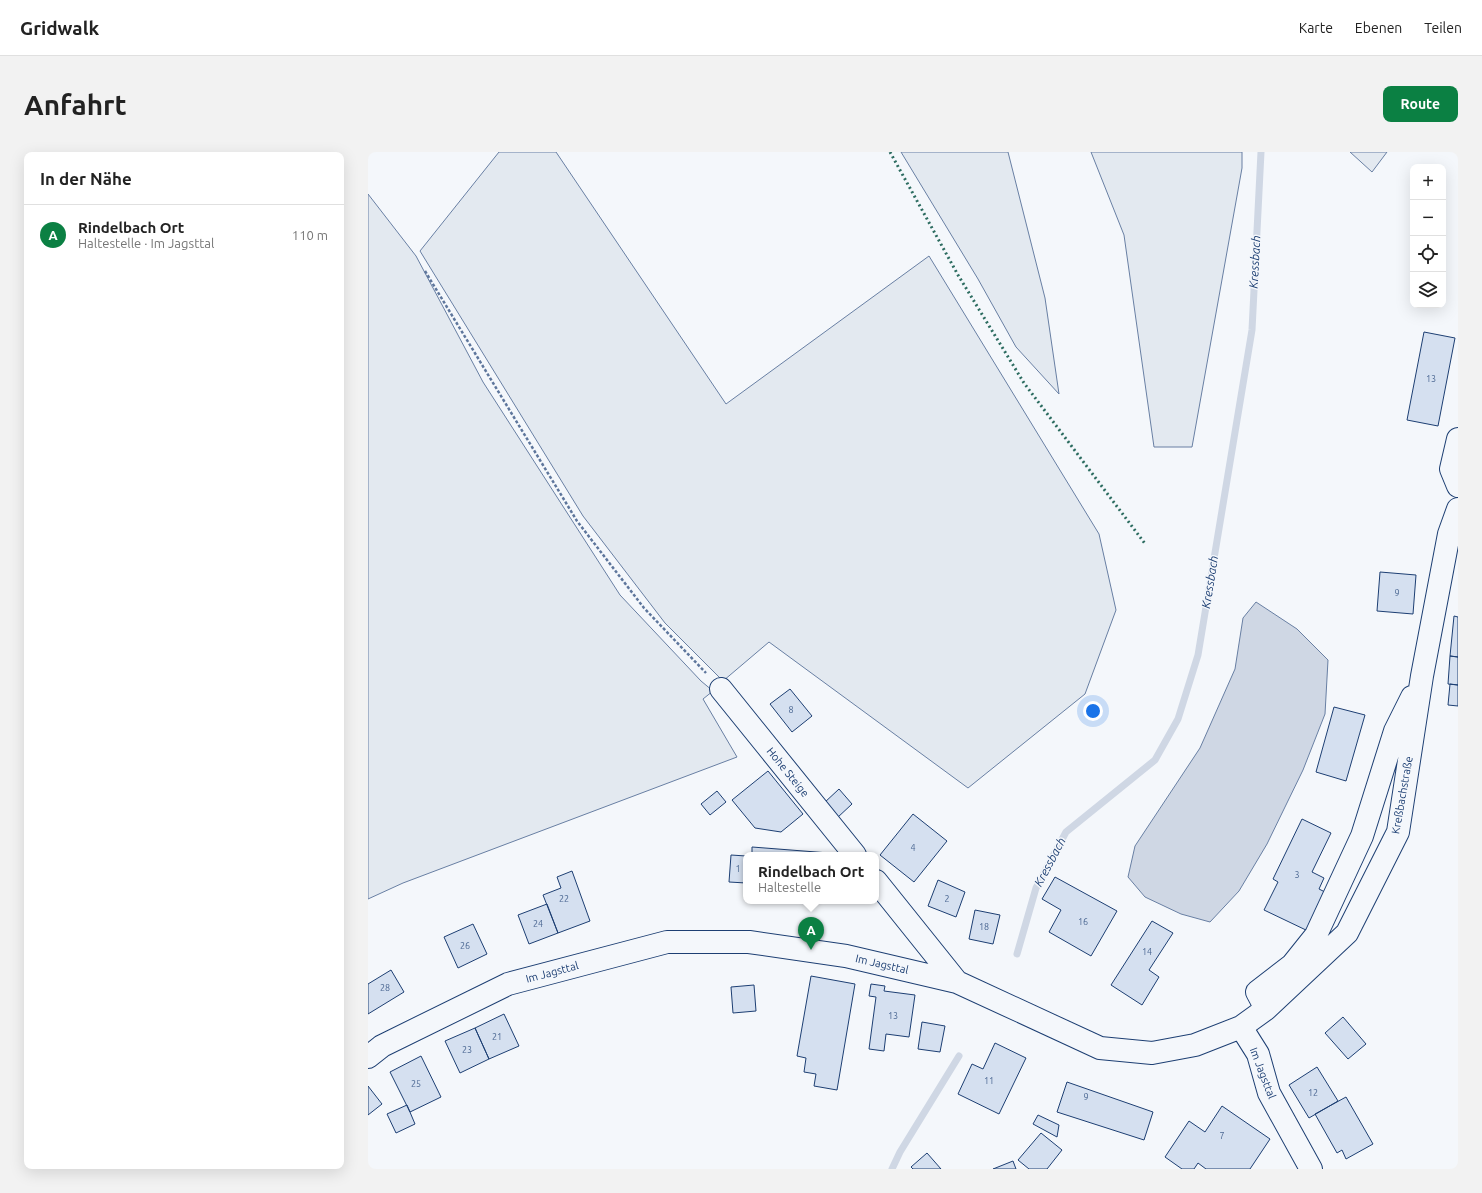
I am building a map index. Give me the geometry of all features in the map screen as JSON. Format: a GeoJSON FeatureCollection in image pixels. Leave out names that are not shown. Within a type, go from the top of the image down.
{"type":"FeatureCollection","features":[{"type":"Feature","properties":{"kind":"street"},"geometry":{"type":"LineString","coordinates":[[1458,439],[1451,469],[1458,486]]}},
{"type":"Feature","properties":{"kind":"street","name":"Kreßbachstraße"},"geometry":{"type":"LineString","coordinates":[[1241,1027],[1266,1009],[1347,933],[1398,832],[1422,676],[1449,534],[1458,509]]}},
{"type":"Feature","properties":{"kind":"street"},"geometry":{"type":"LineString","coordinates":[[1266,1009],[1257,992],[1292,965],[1316,936],[1362,836],[1395,731],[1422,676]]}},
{"type":"Feature","properties":{"kind":"street","name":"Hohe Steige"},"geometry":{"type":"LineString","coordinates":[[721,689],[853,852]]}},
{"type":"Feature","properties":{"kind":"street"},"geometry":{"type":"LineString","coordinates":[[879,885],[957,982]]}},
{"type":"Feature","properties":{"kind":"street","name":"Im Jagsttal"},"geometry":{"type":"LineString","coordinates":[[368,1057],[382,1046],[508,984],[667,942],[757,943],[846,956],[957,982],[1100,1048],[1152,1053],[1195,1045],[1241,1027],[1258,1054],[1269,1093],[1311,1169]]}},
{"type":"Feature","properties":{"kind":"path"},"geometry":{"type":"LineString","coordinates":[[425,272],[577,521],[644,608],[721,689]]}},
{"type":"Feature","properties":{"kind":"shaded area"},"geometry":{"type":"Polygon","coordinates":[[[499,152],[556,152],[726,404],[929,256],[1099,534],[1116,610],[1085,694],[968,788],[769,642],[723,681],[665,623],[583,516],[420,251],[499,152]]]}},
{"type":"Feature","properties":{"kind":"shaded area"},"geometry":{"type":"Polygon","coordinates":[[[901,152],[1008,152],[1045,298],[1059,394],[1016,347],[978,279],[901,152]]]}},
{"type":"Feature","properties":{"kind":"shaded area"},"geometry":{"type":"Polygon","coordinates":[[[1091,152],[1242,152],[1242,168],[1192,447],[1154,447],[1124,235],[1091,152]]]}},
{"type":"Feature","properties":{"kind":"shaded area"},"geometry":{"type":"Polygon","coordinates":[[[1350,152],[1387,152],[1372,172],[1350,152]]]}},
{"type":"Feature","properties":{"kind":"shaded area"},"geometry":{"type":"Polygon","coordinates":[[[368,194],[416,256],[483,382],[620,595],[701,681],[713,691],[703,699],[737,757],[403,883],[368,899],[368,194]]]}},
{"type":"Feature","properties":{"kind":"shaded area"},"geometry":{"type":"Polygon","coordinates":[[[1256,602],[1297,629],[1328,660],[1325,714],[1303,770],[1267,844],[1239,891],[1210,922],[1181,914],[1145,897],[1128,877],[1135,846],[1200,748],[1235,669],[1243,618],[1256,602]]]}},
{"type":"Feature","properties":{"kind":"building"},"geometry":{"type":"Polygon","coordinates":[[[1424,332],[1455,338],[1438,426],[1407,420],[1424,332]]]}},
{"type":"Feature","properties":{"kind":"building"},"geometry":{"type":"Polygon","coordinates":[[[1380,572],[1416,575],[1413,614],[1377,611],[1380,572]]]}},
{"type":"Feature","properties":{"kind":"building"},"geometry":{"type":"Polygon","coordinates":[[[1454,616],[1458,617],[1458,657],[1450,656],[1454,616]]]}},
{"type":"Feature","properties":{"kind":"building"},"geometry":{"type":"Polygon","coordinates":[[[1450,656],[1458,657],[1458,685],[1448,684],[1450,656]]]}},
{"type":"Feature","properties":{"kind":"building"},"geometry":{"type":"Polygon","coordinates":[[[1450,684],[1458,685],[1458,706],[1448,705],[1450,684]]]}},
{"type":"Feature","properties":{"kind":"building"},"geometry":{"type":"Polygon","coordinates":[[[790,689],[812,716],[792,732],[770,704],[790,689]]]}},
{"type":"Feature","properties":{"kind":"building"},"geometry":{"type":"Polygon","coordinates":[[[1334,707],[1365,715],[1346,781],[1316,772],[1334,707]]]}},
{"type":"Feature","properties":{"kind":"building"},"geometry":{"type":"Polygon","coordinates":[[[768,771],[803,814],[781,832],[755,828],[732,800],[768,771]]]}},
{"type":"Feature","properties":{"kind":"building"},"geometry":{"type":"Polygon","coordinates":[[[839,789],[852,804],[837,818],[824,803],[839,789]]]}},
{"type":"Feature","properties":{"kind":"building"},"geometry":{"type":"Polygon","coordinates":[[[717,791],[726,802],[710,815],[701,804],[717,791]]]}},
{"type":"Feature","properties":{"kind":"building"},"geometry":{"type":"Polygon","coordinates":[[[913,814],[947,841],[914,882],[880,855],[913,814]]]}},
{"type":"Feature","properties":{"kind":"building"},"geometry":{"type":"Polygon","coordinates":[[[1302,819],[1331,833],[1312,872],[1324,878],[1319,889],[1327,893],[1308,931],[1264,910],[1278,882],[1273,879],[1302,819]]]}},
{"type":"Feature","properties":{"kind":"building"},"geometry":{"type":"Polygon","coordinates":[[[752,847],[816,852],[752,852],[752,847]]]}},
{"type":"Feature","properties":{"kind":"building"},"geometry":{"type":"Polygon","coordinates":[[[731,855],[743,856],[743,883],[729,882],[731,855]]]}},
{"type":"Feature","properties":{"kind":"building"},"geometry":{"type":"Polygon","coordinates":[[[572,871],[590,921],[558,933],[543,895],[561,888],[557,877],[572,871]]]}},
{"type":"Feature","properties":{"kind":"building"},"geometry":{"type":"Polygon","coordinates":[[[1055,877],[1117,911],[1091,956],[1049,932],[1061,910],[1042,899],[1055,877]]]}},
{"type":"Feature","properties":{"kind":"building"},"geometry":{"type":"Polygon","coordinates":[[[938,880],[965,892],[956,917],[928,906],[938,880]]]}},
{"type":"Feature","properties":{"kind":"building"},"geometry":{"type":"Polygon","coordinates":[[[547,904],[558,933],[529,944],[518,915],[547,904]]]}},
{"type":"Feature","properties":{"kind":"building"},"geometry":{"type":"Polygon","coordinates":[[[975,910],[1000,915],[993,944],[969,939],[975,910]]]}},
{"type":"Feature","properties":{"kind":"building"},"geometry":{"type":"Polygon","coordinates":[[[1152,921],[1173,933],[1149,970],[1159,977],[1142,1005],[1111,985],[1152,921]]]}},
{"type":"Feature","properties":{"kind":"building"},"geometry":{"type":"Polygon","coordinates":[[[473,924],[487,954],[458,968],[444,937],[473,924]]]}},
{"type":"Feature","properties":{"kind":"building"},"geometry":{"type":"Polygon","coordinates":[[[391,970],[404,992],[368,1014],[368,984],[391,970]]]}},
{"type":"Feature","properties":{"kind":"building"},"geometry":{"type":"Polygon","coordinates":[[[811,976],[855,984],[837,1090],[814,1086],[816,1074],[804,1072],[806,1058],[797,1056],[811,976]]]}},
{"type":"Feature","properties":{"kind":"building"},"geometry":{"type":"Polygon","coordinates":[[[871,984],[885,986],[884,991],[915,995],[909,1037],[886,1034],[884,1051],[869,1049],[876,997],[869,996],[871,984]]]}},
{"type":"Feature","properties":{"kind":"building"},"geometry":{"type":"Polygon","coordinates":[[[754,985],[756,1011],[733,1013],[731,987],[754,985]]]}},
{"type":"Feature","properties":{"kind":"building"},"geometry":{"type":"Polygon","coordinates":[[[504,1014],[519,1046],[489,1059],[475,1028],[504,1014]]]}},
{"type":"Feature","properties":{"kind":"building"},"geometry":{"type":"Polygon","coordinates":[[[1343,1017],[1366,1044],[1348,1059],[1325,1033],[1343,1017]]]}},
{"type":"Feature","properties":{"kind":"building"},"geometry":{"type":"Polygon","coordinates":[[[922,1022],[945,1026],[940,1052],[918,1049],[922,1022]]]}},
{"type":"Feature","properties":{"kind":"building"},"geometry":{"type":"Polygon","coordinates":[[[475,1028],[489,1059],[460,1073],[445,1041],[475,1028]]]}},
{"type":"Feature","properties":{"kind":"building"},"geometry":{"type":"Polygon","coordinates":[[[995,1043],[1026,1058],[999,1114],[958,1094],[972,1064],[983,1069],[995,1043]]]}},
{"type":"Feature","properties":{"kind":"building"},"geometry":{"type":"Polygon","coordinates":[[[421,1056],[441,1097],[410,1112],[390,1072],[421,1056]]]}},
{"type":"Feature","properties":{"kind":"building"},"geometry":{"type":"Polygon","coordinates":[[[1317,1067],[1338,1101],[1309,1118],[1289,1085],[1317,1067]]]}},
{"type":"Feature","properties":{"kind":"building"},"geometry":{"type":"Polygon","coordinates":[[[1067,1082],[1153,1112],[1144,1140],[1057,1112],[1067,1082]]]}},
{"type":"Feature","properties":{"kind":"building"},"geometry":{"type":"Polygon","coordinates":[[[368,1086],[382,1104],[368,1115],[368,1086]]]}},
{"type":"Feature","properties":{"kind":"building"},"geometry":{"type":"Polygon","coordinates":[[[1346,1097],[1373,1144],[1346,1159],[1342,1150],[1337,1153],[1315,1114],[1346,1097]]]}},
{"type":"Feature","properties":{"kind":"building"},"geometry":{"type":"Polygon","coordinates":[[[407,1105],[415,1124],[396,1133],[387,1114],[407,1105]]]}},
{"type":"Feature","properties":{"kind":"building"},"geometry":{"type":"Polygon","coordinates":[[[1222,1106],[1270,1139],[1250,1169],[1206,1169],[1198,1163],[1194,1169],[1182,1169],[1165,1157],[1189,1121],[1205,1132],[1222,1106]]]}},
{"type":"Feature","properties":{"kind":"building"},"geometry":{"type":"Polygon","coordinates":[[[1038,1115],[1059,1125],[1057,1137],[1033,1124],[1038,1115]]]}},
{"type":"Feature","properties":{"kind":"building"},"geometry":{"type":"Polygon","coordinates":[[[1041,1133],[1062,1150],[1047,1169],[1029,1169],[1018,1160],[1041,1133]]]}},
{"type":"Feature","properties":{"kind":"building"},"geometry":{"type":"Polygon","coordinates":[[[927,1153],[941,1169],[913,1169],[911,1167],[927,1153]]]}},
{"type":"Feature","properties":{"kind":"building"},"geometry":{"type":"Polygon","coordinates":[[[1013,1161],[1016,1169],[993,1169],[1013,1161]]]}},
{"type":"Feature","properties":{"kind":"waterway","name":"Kressbach"},"geometry":{"type":"LineString","coordinates":[[1017,954],[1036,888],[1066,832],[1155,760],[1178,719],[1198,655],[1252,330],[1261,152]]}},
{"type":"Feature","properties":{"kind":"waterway","name":"Kressbach"},"geometry":{"type":"LineString","coordinates":[[892,1169],[900,1152],[959,1056]]}},
{"type":"Feature","properties":{"kind":"hedge"},"geometry":{"type":"LineString","coordinates":[[890,152],[958,275],[1024,383],[1146,545]]}},
{"type":"Feature","properties":{"kind":"place","name":"Rindelbach Ort"},"geometry":{"type":"Point","coordinates":[811,950]}}]}
